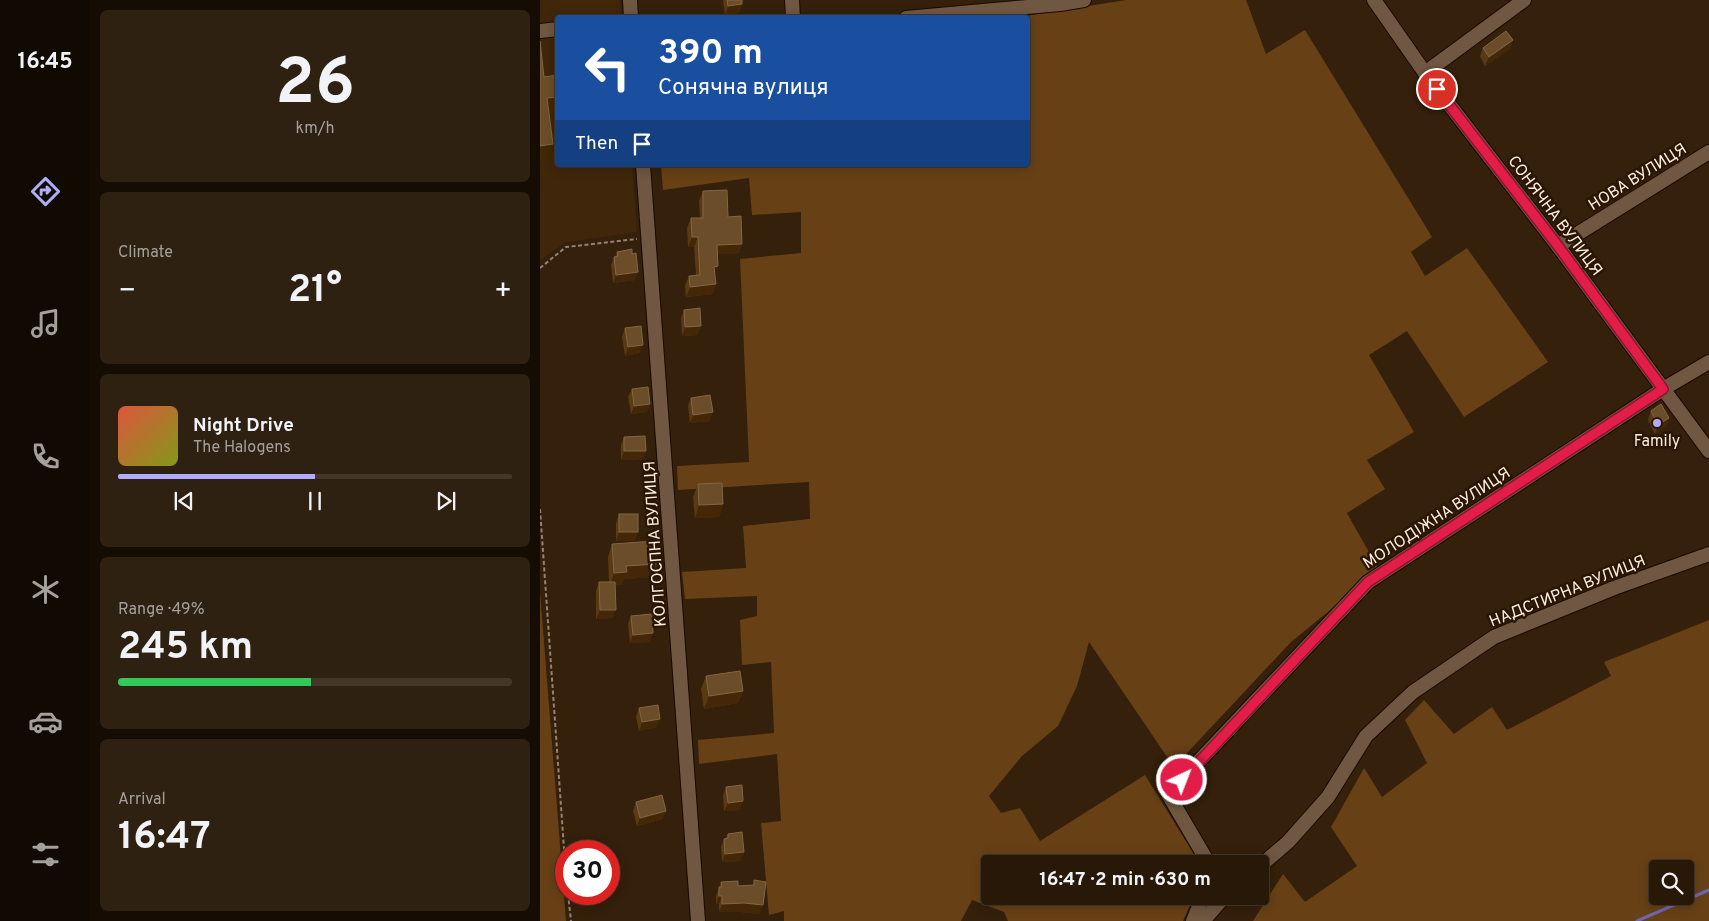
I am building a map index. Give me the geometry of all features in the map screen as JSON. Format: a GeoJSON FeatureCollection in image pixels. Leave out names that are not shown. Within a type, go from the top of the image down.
{"type":"FeatureCollection","features":[{"type":"Feature","properties":{"kind":"street"},"geometry":{"type":"LineString","coordinates":[[630,0],[631,15]]}},
{"type":"Feature","properties":{"kind":"street"},"geometry":{"type":"LineString","coordinates":[[792,0],[793,15]]}},
{"type":"Feature","properties":{"kind":"street"},"geometry":{"type":"LineString","coordinates":[[935,15],[1084,0]]}},
{"type":"Feature","properties":{"kind":"street","name":"СОНЯЧНА ВУЛИЦЯ"},"geometry":{"type":"LineString","coordinates":[[1374,0],[1425,73],[1558,246],[1709,451]]}},
{"type":"Feature","properties":{"kind":"street"},"geometry":{"type":"LineString","coordinates":[[1425,73],[1524,0]]}},
{"type":"Feature","properties":{"kind":"street"},"geometry":{"type":"LineString","coordinates":[[540,31],[555,29]]}},
{"type":"Feature","properties":{"kind":"street","name":"НОВА ВУЛИЦЯ"},"geometry":{"type":"LineString","coordinates":[[1558,246],[1709,152]]}},
{"type":"Feature","properties":{"kind":"street","name":"КОЛГОСПНА ВУЛИЦЯ"},"geometry":{"type":"LineString","coordinates":[[643,167],[698,921]]}},
{"type":"Feature","properties":{"kind":"street","name":"МОЛОДІЖНА ВУЛИЦЯ"},"geometry":{"type":"LineString","coordinates":[[1204,855],[1168,794],[1368,582],[1663,389],[1709,362]]}},
{"type":"Feature","properties":{"kind":"street","name":"НАДСТИРНА ВУЛИЦЯ"},"geometry":{"type":"LineString","coordinates":[[1269,858],[1288,842],[1328,797],[1366,736],[1413,692],[1494,637],[1614,588],[1709,554]]}},
{"type":"Feature","properties":{"kind":"street"},"geometry":{"type":"LineString","coordinates":[[1193,921],[1200,905]]}},
{"type":"Feature","properties":{"kind":"street"},"geometry":{"type":"LineString","coordinates":[[1203,921],[1217,905]]}},
{"type":"Feature","properties":{"kind":"path"},"geometry":{"type":"LineString","coordinates":[[540,268],[566,248],[649,237]]}},
{"type":"Feature","properties":{"kind":"path"},"geometry":{"type":"LineString","coordinates":[[540,509],[563,840]]}},
{"type":"Feature","properties":{"kind":"path"},"geometry":{"type":"LineString","coordinates":[[569,905],[571,921]]}},
{"type":"Feature","properties":{"kind":"shaded area"},"geometry":{"type":"Polygon","coordinates":[[[540,0],[620,0],[621,15],[555,15],[555,167],[632,167],[637,232],[567,242],[540,260],[540,0]]]}},
{"type":"Feature","properties":{"kind":"shaded area"},"geometry":{"type":"Polygon","coordinates":[[[1126,0],[1246,0],[1266,54],[1305,30],[1432,237],[1411,252],[1425,276],[1467,248],[1548,362],[1464,417],[1407,331],[1369,355],[1414,432],[1367,460],[1385,489],[1347,513],[1379,570],[1291,642],[1174,767],[1089,642],[1077,686],[1058,726],[1022,756],[989,796],[1001,813],[1020,808],[1040,841],[1145,775],[1194,855],[981,855],[981,903],[972,900],[961,921],[784,921],[784,911],[769,915],[761,823],[781,821],[777,754],[699,764],[698,740],[774,733],[771,662],[742,665],[740,620],[757,616],[757,596],[685,599],[682,572],[746,568],[743,526],[810,519],[809,482],[678,490],[677,466],[749,462],[740,259],[801,253],[801,212],[752,215],[749,178],[663,190],[661,167],[1030,167],[1030,15],[1126,0]]]}},
{"type":"Feature","properties":{"kind":"shaded area"},"geometry":{"type":"Polygon","coordinates":[[[540,592],[560,840],[555,840],[555,905],[565,905],[566,921],[540,921],[540,592]]]}},
{"type":"Feature","properties":{"kind":"shaded area"},"geometry":{"type":"Polygon","coordinates":[[[1709,620],[1709,921],[1253,921],[1263,905],[1269,905],[1269,896],[1283,874],[1305,902],[1357,866],[1331,827],[1364,768],[1382,797],[1427,763],[1405,720],[1424,700],[1454,734],[1492,707],[1507,730],[1611,676],[1604,662],[1709,620]]]}},
{"type":"Feature","properties":{"kind":"shaded area"},"geometry":{"type":"Polygon","coordinates":[[[985,905],[1190,905],[1183,921],[1008,921],[1004,912],[985,905]]]}},
{"type":"Feature","properties":{"kind":"building"},"geometry":{"type":"Polygon","coordinates":[[[727,0],[742,0],[742,4],[728,6],[727,0]]]}},
{"type":"Feature","properties":{"kind":"building"},"geometry":{"type":"Polygon","coordinates":[[[1506,31],[1513,40],[1489,57],[1483,48],[1506,31]]]}},
{"type":"Feature","properties":{"kind":"building"},"geometry":{"type":"Polygon","coordinates":[[[540,41],[544,77],[555,75],[555,97],[547,98],[553,144],[540,146],[540,41]]]}},
{"type":"Feature","properties":{"kind":"building"},"geometry":{"type":"Polygon","coordinates":[[[727,190],[728,217],[741,216],[742,244],[717,245],[718,266],[714,267],[716,284],[690,287],[689,276],[700,275],[698,237],[692,237],[691,218],[703,218],[703,191],[727,190]]]}},
{"type":"Feature","properties":{"kind":"building"},"geometry":{"type":"Polygon","coordinates":[[[632,249],[632,254],[636,253],[638,272],[616,275],[614,257],[618,256],[617,252],[632,249]]]}},
{"type":"Feature","properties":{"kind":"building"},"geometry":{"type":"Polygon","coordinates":[[[700,308],[701,326],[685,327],[684,310],[700,308]]]}},
{"type":"Feature","properties":{"kind":"building"},"geometry":{"type":"Polygon","coordinates":[[[641,326],[643,345],[628,347],[625,328],[641,326]]]}},
{"type":"Feature","properties":{"kind":"building"},"geometry":{"type":"Polygon","coordinates":[[[648,387],[650,404],[634,406],[632,389],[648,387]]]}},
{"type":"Feature","properties":{"kind":"building"},"geometry":{"type":"Polygon","coordinates":[[[710,395],[713,412],[693,415],[691,398],[710,395]]]}},
{"type":"Feature","properties":{"kind":"building"},"geometry":{"type":"Polygon","coordinates":[[[1661,404],[1669,418],[1658,425],[1651,411],[1661,404]]]}},
{"type":"Feature","properties":{"kind":"building"},"geometry":{"type":"Polygon","coordinates":[[[645,436],[646,451],[624,451],[624,437],[645,436]]]}},
{"type":"Feature","properties":{"kind":"building"},"geometry":{"type":"Polygon","coordinates":[[[722,483],[723,504],[699,505],[698,484],[722,483]]]}},
{"type":"Feature","properties":{"kind":"building"},"geometry":{"type":"Polygon","coordinates":[[[619,514],[638,514],[638,532],[619,532],[619,514]]]}},
{"type":"Feature","properties":{"kind":"building"},"geometry":{"type":"Polygon","coordinates":[[[656,541],[658,564],[626,566],[627,572],[614,573],[612,544],[656,541]]]}},
{"type":"Feature","properties":{"kind":"building"},"geometry":{"type":"Polygon","coordinates":[[[599,582],[615,582],[616,610],[600,610],[599,582]]]}},
{"type":"Feature","properties":{"kind":"building"},"geometry":{"type":"Polygon","coordinates":[[[652,614],[653,633],[633,635],[631,616],[652,614]]]}},
{"type":"Feature","properties":{"kind":"building"},"geometry":{"type":"Polygon","coordinates":[[[740,671],[743,691],[709,696],[706,676],[740,671]]]}},
{"type":"Feature","properties":{"kind":"building"},"geometry":{"type":"Polygon","coordinates":[[[658,705],[660,719],[642,722],[639,708],[658,705]]]}},
{"type":"Feature","properties":{"kind":"building"},"geometry":{"type":"Polygon","coordinates":[[[742,785],[743,801],[728,803],[726,787],[742,785]]]}},
{"type":"Feature","properties":{"kind":"building"},"geometry":{"type":"Polygon","coordinates":[[[662,795],[666,811],[640,818],[636,802],[662,795]]]}},
{"type":"Feature","properties":{"kind":"building"},"geometry":{"type":"Polygon","coordinates":[[[742,832],[744,852],[725,854],[724,839],[728,838],[728,834],[742,832]]]}},
{"type":"Feature","properties":{"kind":"building"},"geometry":{"type":"Polygon","coordinates":[[[754,880],[766,882],[763,905],[744,903],[722,904],[722,896],[719,896],[719,887],[722,887],[721,882],[738,881],[738,886],[754,885],[754,880]]]}},
{"type":"Feature","properties":{"kind":"waterway"},"geometry":{"type":"LineString","coordinates":[[1637,921],[1709,890]]}},
{"type":"Feature","properties":{"kind":"place","name":"Family"},"geometry":{"type":"Point","coordinates":[1657,423]}},
{"type":"Feature","properties":{"kind":"route"},"geometry":{"type":"LineString","coordinates":[[1182,780],[1368,582],[1663,389],[1558,246],[1437,89]]}}]}
